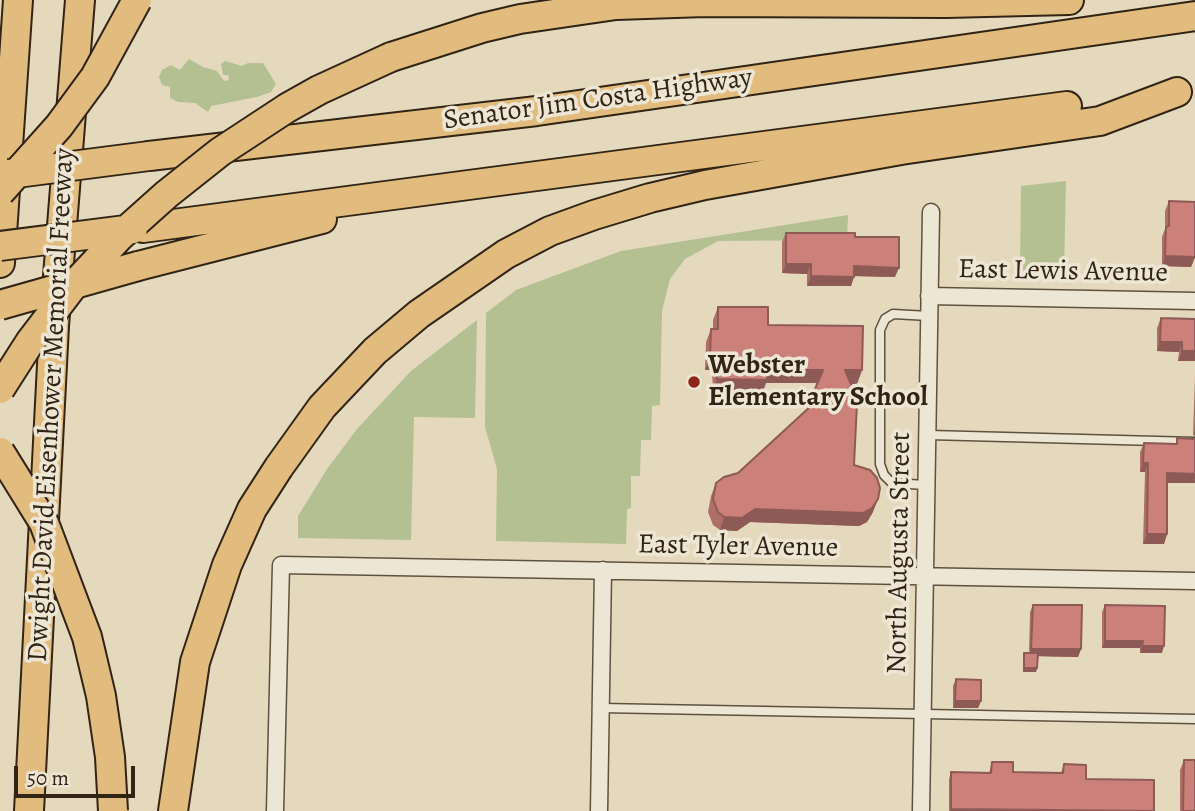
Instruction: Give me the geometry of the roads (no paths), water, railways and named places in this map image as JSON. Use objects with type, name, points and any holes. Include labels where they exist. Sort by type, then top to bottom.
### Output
[{"type":"highway","name":"Dwight David Eisenhower Memorial Freeway","points":[[0,263],[18,0]]},
{"type":"highway","name":"Dwight David Eisenhower Memorial Freeway","points":[[29,811],[54,326],[80,0]]},
{"type":"highway","points":[[0,192],[59,126],[95,77],[137,0]]},
{"type":"highway","points":[[915,0],[946,3]]},
{"type":"highway","points":[[0,389],[30,342],[72,287],[120,236],[167,194],[220,152],[277,114],[319,90],[391,57],[482,28],[520,19],[617,5],[1069,0]]},
{"type":"highway","name":"Senator Jim Costa Highway","points":[[0,175],[537,111],[1187,18]]},
{"type":"highway","points":[[0,246],[1186,91]]},
{"type":"highway","points":[[173,811],[195,662],[227,565],[253,509],[322,407],[375,351],[441,298],[506,254],[550,231],[650,198],[901,149],[1100,121],[1186,91]]},
{"type":"highway","points":[[0,304],[436,189]]},
{"type":"highway","points":[[0,452],[44,523],[87,637],[101,696],[110,757],[113,811]]},
{"type":"street","name":"North Augusta Street","points":[[921,811],[931,212]]},
{"type":"street","name":"East Lewis Avenue","points":[[929,296],[1195,301]]},
{"type":"street","name":"East Tyler Avenue","points":[[275,811],[281,565],[1195,581]]},
{"type":"street","points":[[599,811],[603,570]]},
{"type":"lane","points":[[927,485],[892,483],[884,475],[880,464],[880,330],[885,318],[893,314],[929,316]]},
{"type":"lane","points":[[929,435],[1195,442]]},
{"type":"lane","points":[[601,708],[1195,719]]},
{"type":"place","name":"Webster Elementary School","points":[[694,382]]}]
